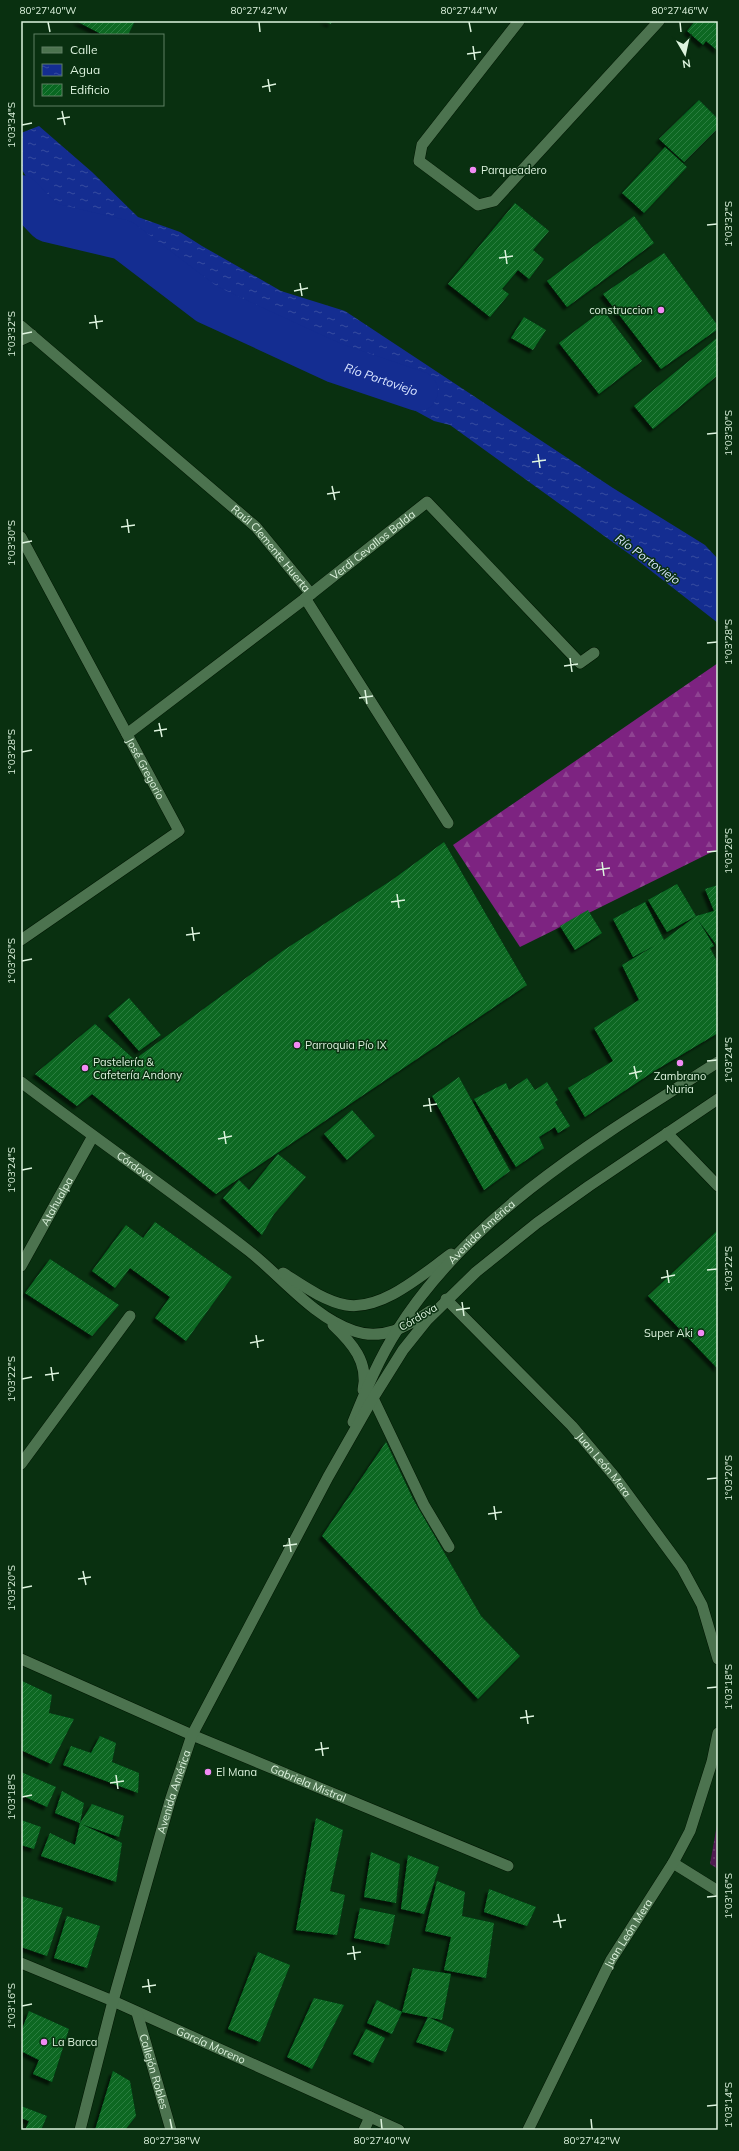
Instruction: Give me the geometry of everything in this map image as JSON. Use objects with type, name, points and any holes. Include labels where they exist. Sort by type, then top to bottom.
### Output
[{"type":"street","points":[[519,21],[422,145],[419,161],[478,205],[494,201],[659,21]]},
{"type":"street","name":"Raúl Clemente Huerta","points":[[21,326],[256,527],[308,596],[448,823]]},
{"type":"street","points":[[21,340],[32,335]]},
{"type":"street","name":"Verdi Cevallos Balda","points":[[127,734],[308,596],[427,502],[580,663],[594,653]]},
{"type":"street","name":"José Gregorio","points":[[21,537],[179,831],[21,940]]},
{"type":"street","name":"Avenida América","points":[[328,1477],[361,1402],[397,1330],[439,1274],[487,1227],[554,1171],[594,1142],[718,1062]]},
{"type":"street","name":"Córdova","points":[[21,1082],[250,1252],[335,1322],[354,1331],[376,1335],[397,1330],[417,1320],[446,1300]]},
{"type":"street","name":"Avenida América","points":[[80,2130],[113,2001],[176,1780],[192,1735],[328,1477],[373,1398],[403,1350],[427,1320],[476,1272],[537,1223],[620,1163],[718,1099]]},
{"type":"street","points":[[667,1132],[718,1186]]},
{"type":"street","name":"Atahualpa","points":[[21,1266],[93,1136]]},
{"type":"street","name":"Córdova","points":[[250,1252],[320,1294],[345,1305],[357,1306],[372,1304],[387,1297],[428,1270],[487,1227]]},
{"type":"street","points":[[303,1297],[356,1350],[364,1373],[365,1384],[361,1402]]},
{"type":"street","name":"Juan León Mera","points":[[446,1300],[572,1426],[615,1477],[682,1568],[702,1605],[718,1659]]},
{"type":"street","points":[[21,1464],[130,1316]]},
{"type":"street","points":[[373,1398],[424,1505],[449,1547]]},
{"type":"street","name":"Gabriela Mistral","points":[[21,1659],[192,1735],[508,1866]]},
{"type":"street","name":"Juan León Mera","points":[[528,2130],[611,1960],[673,1863],[692,1825],[712,1762],[718,1732]]},
{"type":"street","points":[[673,1863],[718,1891]]},
{"type":"street","name":"García Moreno","points":[[21,1963],[113,2001],[399,2130]]},
{"type":"street","name":"Callejón Robles","points":[[137,2013],[171,2130]]},
{"type":"street","points":[[364,2130],[370,2117]]},
{"type":"shaded area","points":[[718,1819],[718,1869],[710,1864]]},
{"type":"green space","points":[[718,663],[718,849],[520,947],[453,845]]},
{"type":"water","points":[[39,126],[92,172],[138,217],[180,232],[281,291],[345,311],[613,488],[705,545],[718,559],[718,623],[632,556],[450,425],[434,421],[412,409],[345,358],[283,332],[266,316],[214,316],[185,297],[135,258],[94,222],[65,213],[39,199],[21,168],[21,133]]},
{"type":"building","points":[[76,21],[135,21],[128,34],[101,34]]},
{"type":"building","points":[[323,21],[332,21],[331,24]]},
{"type":"building","points":[[695,21],[718,21],[718,51],[706,41],[703,45],[687,31]]},
{"type":"building","points":[[699,100],[718,119],[718,128],[684,162],[659,139]]},
{"type":"building","points":[[665,147],[687,167],[644,213],[622,193]]},
{"type":"building","points":[[515,203],[549,231],[533,250],[544,259],[529,279],[518,270],[502,289],[509,294],[490,317],[448,284]]},
{"type":"building","points":[[634,216],[654,243],[567,307],[547,281]]},
{"type":"building","name":"construccion","points":[[664,253],[718,326],[718,329],[661,369],[603,294]]},
{"type":"building","points":[[603,310],[642,361],[599,394],[559,343]]},
{"type":"building","points":[[524,317],[546,330],[533,350],[511,338]]},
{"type":"building","points":[[718,337],[718,375],[653,429],[634,406]]},
{"type":"building","name":"Parroquia Pío IX","points":[[444,842],[527,985],[216,1194],[92,1094],[77,1106],[35,1074],[95,1024],[136,1061],[140,1059],[138,1057],[284,950],[392,880]]},
{"type":"building","points":[[677,884],[696,916],[667,932],[648,900]]},
{"type":"building","points":[[718,885],[718,947],[698,920],[714,946],[710,948],[718,963],[718,1033],[656,1070],[585,1117],[568,1088],[613,1061],[594,1028],[639,1000],[622,965],[656,945],[633,957],[613,919],[645,902],[664,940],[696,916],[714,911],[705,889]]},
{"type":"building","points":[[588,910],[602,933],[575,950],[560,926]]},
{"type":"building","points":[[129,998],[161,1035],[139,1051],[108,1016]]},
{"type":"building","points":[[459,1077],[510,1171],[484,1190],[432,1096]]},
{"type":"building","points":[[527,1078],[535,1090],[547,1082],[558,1100],[555,1102],[570,1126],[558,1133],[555,1127],[539,1137],[544,1148],[516,1167],[474,1099],[506,1083],[509,1090]]},
{"type":"building","points":[[352,1110],[375,1136],[347,1160],[324,1134]]},
{"type":"building","points":[[278,1154],[306,1177],[274,1214],[262,1235],[223,1198],[239,1180],[249,1190]]},
{"type":"building","points":[[155,1222],[232,1277],[186,1341],[155,1318],[170,1297],[130,1268],[115,1288],[92,1271],[126,1225],[143,1238]]},
{"type":"building","name":"Super Aki","points":[[718,1230],[718,1369],[648,1296]]},
{"type":"building","points":[[50,1259],[119,1305],[92,1336],[25,1293]]},
{"type":"building","points":[[386,1442],[413,1499],[481,1616],[520,1656],[478,1699],[322,1536]]},
{"type":"building","points":[[22,1681],[52,1695],[49,1713],[74,1719],[51,1764],[21,1750]]},
{"type":"building","points":[[100,1736],[116,1743],[112,1762],[139,1773],[138,1793],[63,1765],[71,1746],[91,1753]]},
{"type":"building","points":[[21,1772],[56,1787],[47,1807],[21,1795]]},
{"type":"building","points":[[62,1791],[84,1803],[80,1823],[55,1813]]},
{"type":"building","points":[[92,1804],[124,1816],[119,1837],[81,1824],[122,1843],[116,1882],[41,1856],[50,1833],[75,1845],[80,1823]]},
{"type":"building","points":[[316,1818],[343,1830],[330,1891],[345,1895],[337,1935],[296,1930]]},
{"type":"building","points":[[21,1820],[41,1827],[34,1849],[21,1845]]},
{"type":"building","points":[[371,1852],[400,1864],[396,1903],[364,1897]]},
{"type":"building","points":[[408,1855],[439,1867],[424,1914],[401,1909]]},
{"type":"building","points":[[437,1881],[465,1892],[462,1916],[494,1923],[486,1978],[444,1970],[451,1937],[425,1931]]},
{"type":"building","points":[[489,1889],[536,1907],[527,1926],[484,1912]]},
{"type":"building","points":[[21,1896],[63,1908],[47,1956],[21,1947],[21,1904],[23,1899],[21,1902]]},
{"type":"building","points":[[360,1908],[395,1915],[389,1945],[354,1938]]},
{"type":"building","points":[[67,1916],[100,1926],[87,1968],[54,1958]]},
{"type":"building","points":[[258,1952],[290,1965],[260,2042],[228,2029]]},
{"type":"building","points":[[413,1968],[451,1974],[442,2020],[402,2012]]},
{"type":"building","points":[[314,1998],[344,2005],[312,2069],[287,2057]]},
{"type":"building","points":[[377,2000],[402,2012],[392,2034],[367,2023]]},
{"type":"building","points":[[29,2011],[69,2029],[52,2082],[33,2074],[39,2060],[21,2051],[21,2032]]},
{"type":"building","points":[[428,2017],[454,2029],[446,2052],[416,2042]]},
{"type":"building","points":[[366,2029],[385,2038],[373,2063],[353,2054]]},
{"type":"building","points":[[113,2071],[130,2081],[136,2116],[125,2130],[95,2130]]},
{"type":"building","points":[[21,2106],[47,2116],[41,2130],[25,2130],[29,2121],[21,2118]]},
{"type":"waterway","name":"Río Portoviejo","points":[[21,195],[47,222],[123,240],[207,304],[335,363],[418,391]]},
{"type":"place","name":"Parqueadero","points":[[473,170]]},
{"type":"place","name":"construccion","points":[[661,310]]},
{"type":"place","name":"Parroquia Pío IX","points":[[297,1045]]},
{"type":"place","name":"Zambrano Nuria","points":[[680,1063]]},
{"type":"place","name":"Pastelería & Cafetería Andony","points":[[85,1068]]},
{"type":"place","name":"Super Aki","points":[[701,1333]]},
{"type":"place","name":"El Mana","points":[[208,1772]]},
{"type":"place","name":"La Barca","points":[[44,2042]]}]
